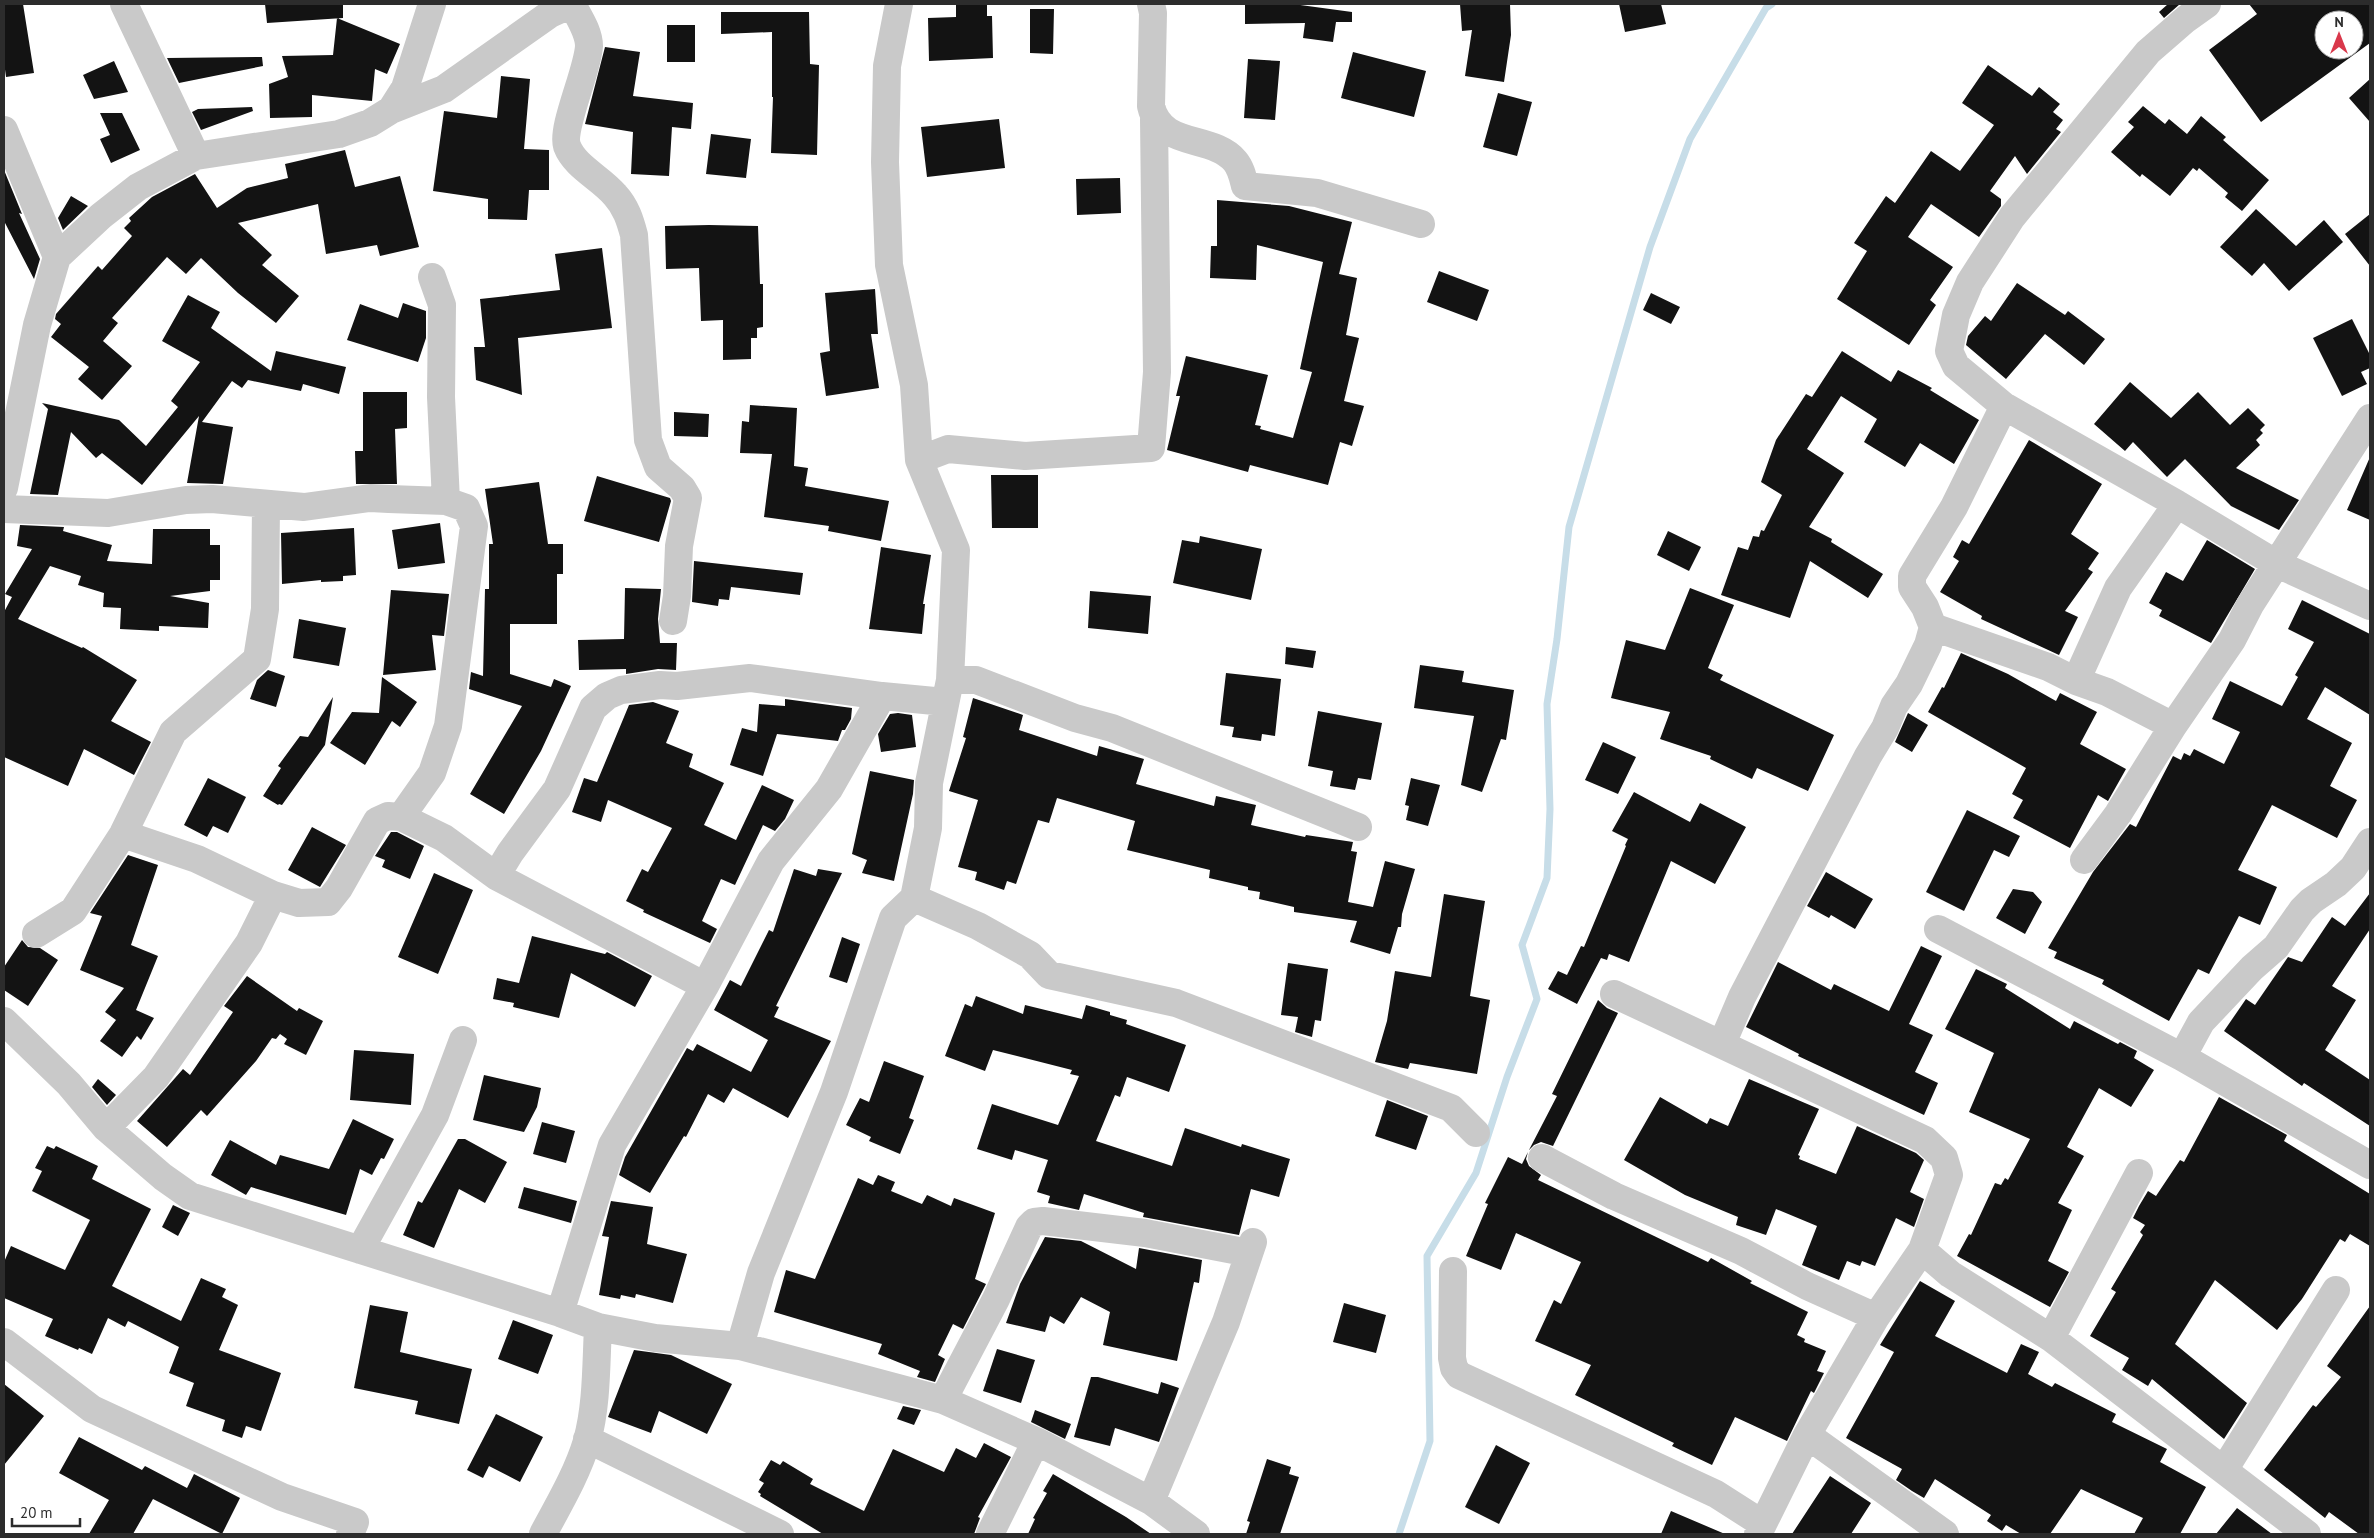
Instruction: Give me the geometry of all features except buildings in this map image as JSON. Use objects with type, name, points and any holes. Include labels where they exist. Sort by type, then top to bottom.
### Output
[{"type":"street","points":[[124,4],[196,156]]},
{"type":"street","points":[[390,110],[405,88],[432,4]]},
{"type":"street","points":[[4,488],[10,427],[57,257],[102,216],[138,187],[196,156],[339,134],[370,124],[390,110],[444,89],[550,14],[572,4],[586,31],[589,44],[586,68],[568,128],[566,144],[574,158],[615,194],[629,215],[634,235],[648,440],[658,467],[682,488],[688,498],[678,546],[677,596],[673,621]]},
{"type":"street","points":[[740,1346],[761,1273],[834,1092],[893,918],[914,898],[928,828],[929,782],[948,691],[956,550],[919,460],[914,385],[889,265],[885,162],[887,66],[899,4]]},
{"type":"street","points":[[919,460],[948,449],[1025,456],[1151,448],[1157,372],[1154,119],[1151,106],[1153,14],[1150,4]]},
{"type":"street","points":[[2207,4],[2186,19],[2148,52],[2012,217],[1970,282],[1956,315],[1949,351],[1956,366],[2004,406],[2177,504],[2278,564],[2370,606]]},
{"type":"street","points":[[1154,119],[1164,130],[1222,152],[1234,160],[1246,186],[1317,193],[1421,224]]},
{"type":"street","points":[[4,130],[57,257]]},
{"type":"street","points":[[432,276],[442,305],[441,397],[446,501]]},
{"type":"street","points":[[1722,1044],[1746,988],[1928,645],[1933,627],[1925,607],[1912,587],[1912,576],[1954,507],[2004,406]]},
{"type":"street","points":[[2084,860],[2118,814],[2172,726],[2232,640],[2250,605],[2370,418]]},
{"type":"street","points":[[4,509],[108,513],[186,500],[212,499],[304,508],[370,498],[446,501],[466,508],[474,526],[448,726],[432,773],[401,817]]},
{"type":"street","points":[[36,934],[73,911],[123,834],[173,732],[257,659],[265,609],[266,504]]},
{"type":"street","points":[[2076,681],[2118,588],[2177,504]]},
{"type":"street","points":[[1933,627],[2048,667],[2076,681],[2107,692],[2172,726]]},
{"type":"street","points":[[496,876],[510,853],[557,788],[593,708],[607,696],[621,690],[660,685],[677,686],[750,678],[882,696],[948,691],[976,680],[1075,718],[1112,728],[1358,827]]},
{"type":"street","points":[[560,1313],[612,1145],[705,986],[771,862],[829,789],[882,696]]},
{"type":"street","points":[[123,834],[197,859],[273,895],[299,903],[328,902],[339,888],[378,822],[388,816],[401,817],[444,838],[496,876],[705,986]]},
{"type":"street","points":[[2182,1057],[2194,1030],[2200,1022],[2252,968],[2276,947],[2302,910],[2336,884],[2352,868],[2370,842]]},
{"type":"street","points":[[106,1128],[156,1077],[249,943],[273,895]]},
{"type":"street","points":[[914,898],[978,926],[1030,955],[1049,974],[1176,1003],[1451,1108],[1476,1133]]},
{"type":"street","points":[[1938,929],[2182,1057],[2370,1165]]},
{"type":"street","points":[[1453,1270],[1452,1358],[1454,1368],[1459,1375],[1716,1494],[1760,1529],[1807,1435],[1876,1317],[1922,1250],[1949,1176],[1944,1158],[1924,1140],[1614,994]]},
{"type":"street","points":[[4,1021],[69,1084],[106,1128],[163,1177],[190,1196],[560,1313],[598,1327],[655,1338],[740,1346],[943,1400],[1036,1441],[1151,1502],[1196,1534]]},
{"type":"street","points":[[360,1250],[435,1115],[463,1040]]},
{"type":"street","points":[[1542,1158],[1614,1196],[1741,1251],[1807,1286],[1876,1317]]},
{"type":"street","points":[[2052,1338],[2139,1173]]},
{"type":"street","points":[[943,1400],[996,1299],[1029,1227],[1034,1222],[1043,1221],[1145,1233],[1251,1248],[1226,1322],[1151,1502]]},
{"type":"street","points":[[1922,1250],[1950,1274],[2052,1338],[2307,1534]]},
{"type":"street","points":[[2224,1470],[2336,1290]]},
{"type":"street","points":[[543,1534],[577,1468],[587,1439],[593,1404],[598,1327]]},
{"type":"street","points":[[4,1342],[92,1409],[282,1497],[356,1522],[350,1534]]},
{"type":"street","points":[[1807,1435],[1945,1534]]},
{"type":"street","points":[[587,1439],[780,1534]]},
{"type":"street","points":[[990,1534],[1036,1441]]},
{"type":"waterway","points":[[1399,1534],[1430,1441],[1427,1256],[1476,1173],[1507,1077],[1537,999],[1522,945],[1547,878],[1550,809],[1547,704],[1557,639],[1569,527],[1650,247],[1690,139],[1766,8],[1772,4]]}]
